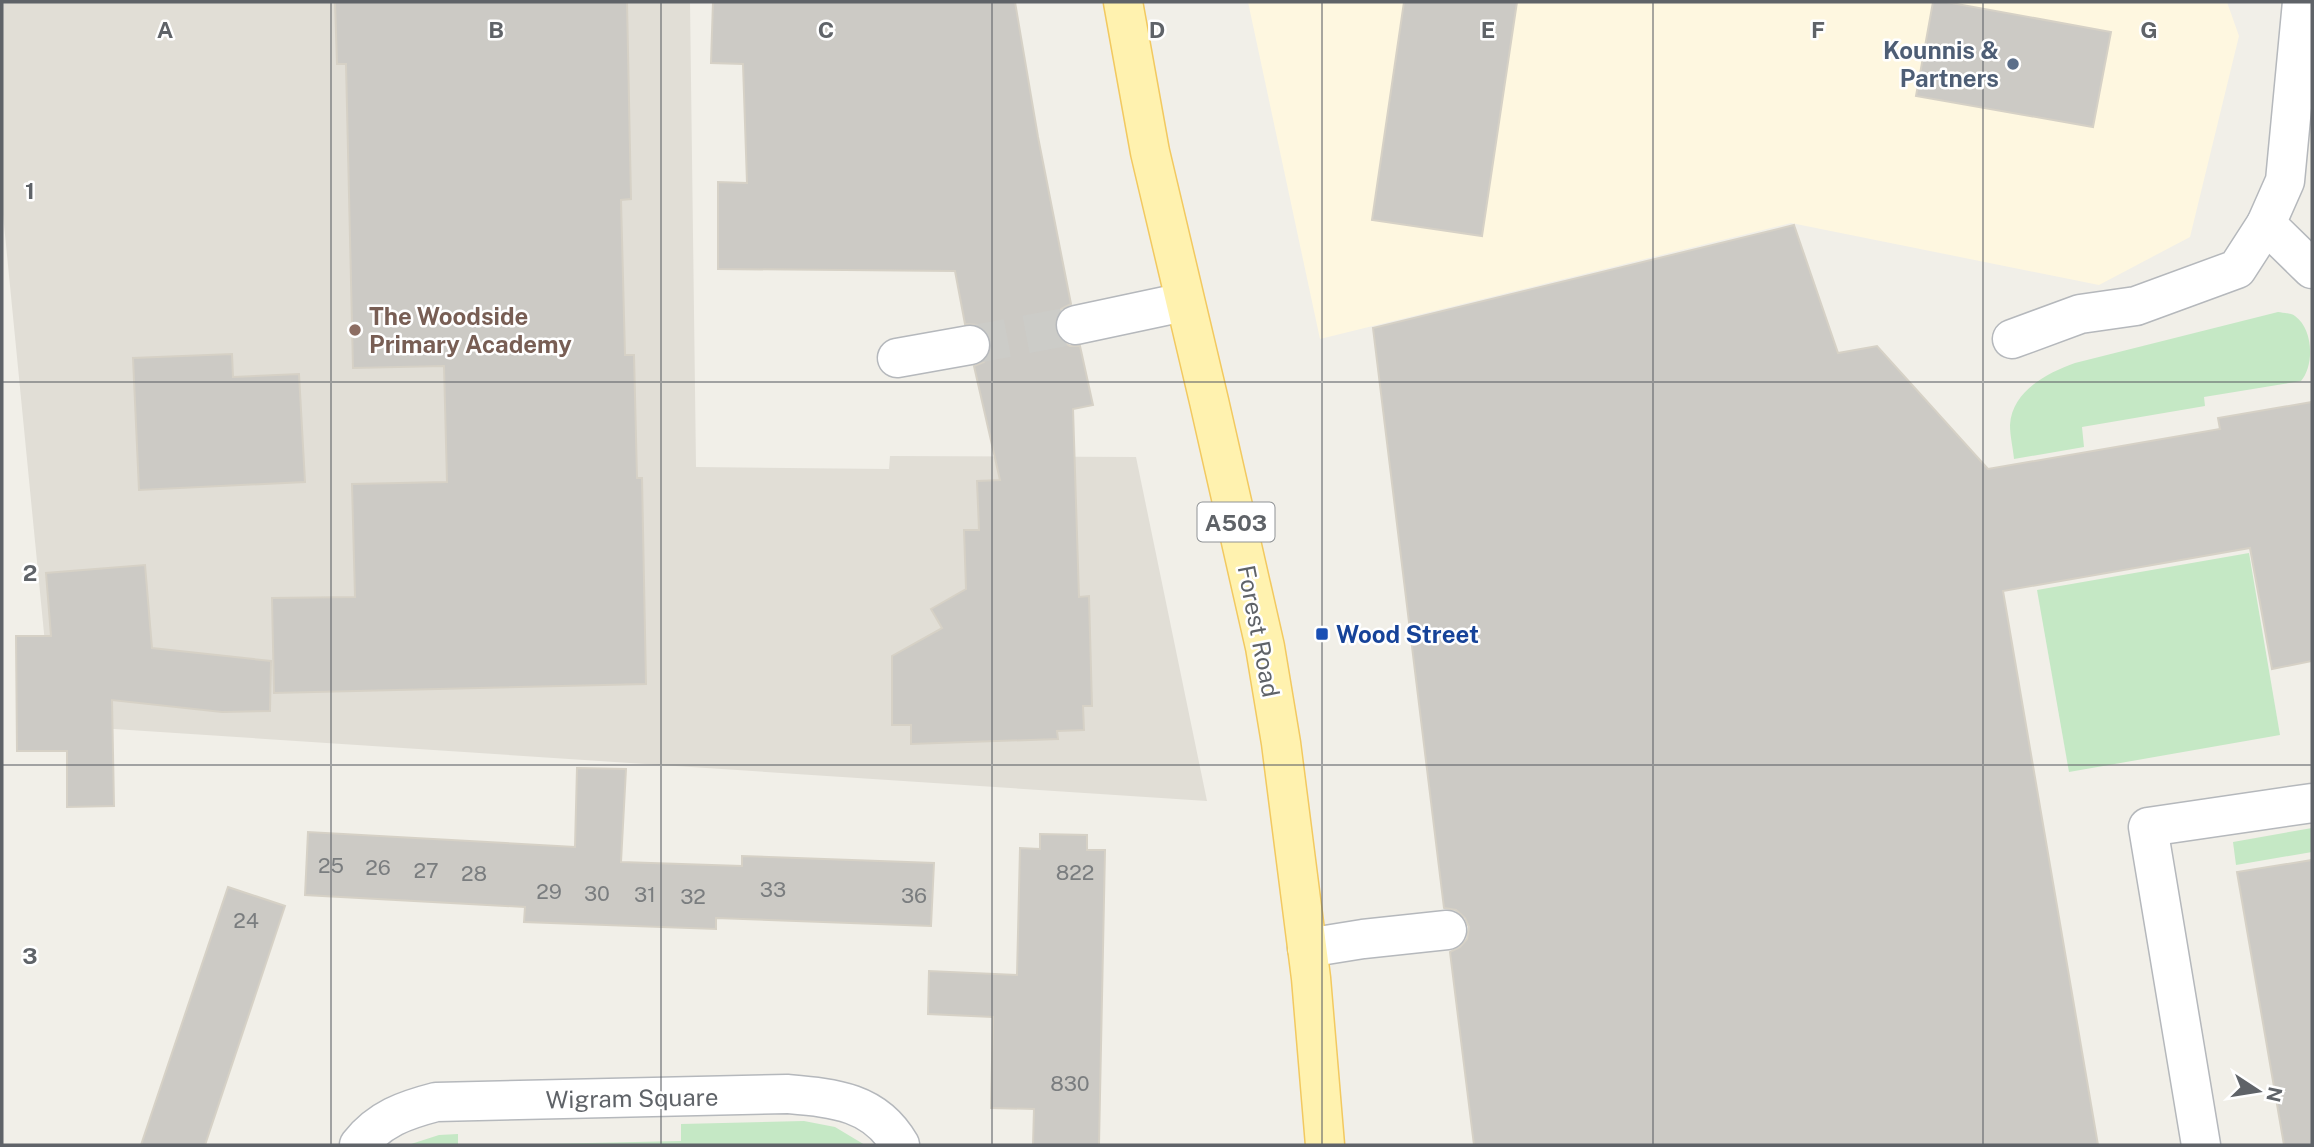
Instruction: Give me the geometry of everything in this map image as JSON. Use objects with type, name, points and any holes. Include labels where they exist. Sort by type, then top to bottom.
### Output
[{"type":"main road","name":"Forest Road","points":[[1123,2],[1150,152],[1265,647],[1281,743],[1307,948],[1325,1145]]},
{"type":"street","points":[[2012,339],[2080,314],[2136,306],[2237,269],[2266,224],[2285,181],[2302,2]]},
{"type":"street","points":[[2266,224],[2312,269]]},
{"type":"street","points":[[1076,325],[1184,302]]},
{"type":"street","points":[[897,358],[970,345]]},
{"type":"street","points":[[2201,1145],[2148,827],[2312,803]]},
{"type":"street","points":[[1307,948],[1447,930]]},
{"type":"street","name":"Wigram Square","points":[[359,1145],[370,1131],[400,1112],[436,1102],[787,1094],[832,1098],[867,1110],[892,1130],[900,1145]]},
{"type":"shaded area","name":"The Woodside Primary Academy","points":[[2,2],[690,2],[696,467],[889,469],[890,456],[1136,457],[1207,801],[53,725],[2,204]]},
{"type":"shaded area","points":[[1248,2],[2227,2],[2239,36],[2190,237],[2099,285],[1791,223],[1320,339]]},
{"type":"green space","points":[[2278,312],[2295,316],[2306,330],[2309,339],[2310,358],[2301,381],[2204,397],[2205,406],[2082,427],[2084,447],[2014,459],[2010,429],[2012,413],[2024,393],[2053,372],[2075,363]]},
{"type":"green space","points":[[2249,553],[2280,735],[2069,772],[2037,590]]},
{"type":"green space","points":[[2312,828],[2312,852],[2236,865],[2233,842]]},
{"type":"green space","points":[[804,1121],[835,1127],[865,1145],[498,1145],[681,1141],[681,1124]]},
{"type":"green space","points":[[458,1134],[458,1145],[408,1145],[439,1135]]},
{"type":"building","points":[[335,2],[627,2],[631,199],[621,200],[625,355],[634,355],[637,478],[642,478],[646,684],[274,693],[272,598],[355,597],[352,484],[447,482],[444,366],[353,368],[346,64],[337,64]]},
{"type":"building","points":[[713,2],[1015,2],[1071,304],[1061,309],[1055,318],[1055,329],[1060,340],[1070,346],[1080,346],[1093,405],[1073,409],[1079,597],[1089,596],[1092,706],[1083,706],[1084,730],[1057,731],[1058,739],[911,744],[911,725],[892,725],[892,656],[942,628],[931,609],[966,589],[964,530],[979,530],[977,481],[1000,480],[974,366],[984,362],[990,353],[991,341],[987,331],[978,325],[965,324],[955,271],[718,269],[718,182],[747,183],[743,64],[711,63]]},
{"type":"building","points":[[1404,2],[1517,2],[1482,236],[1372,220]]},
{"type":"building","name":"Kounnis & Partners","points":[[1933,2],[1946,2],[2111,32],[2093,127],[1916,96]]},
{"type":"building","points":[[1794,225],[1838,353],[1877,346],[1988,469],[2220,429],[2218,418],[2312,402],[2312,661],[2272,669],[2250,548],[2003,591],[2098,1145],[1474,1145],[1450,952],[1460,947],[1467,939],[1469,927],[1465,918],[1456,910],[1444,908],[1373,328]]},
{"type":"building","points":[[232,354],[233,377],[299,374],[305,482],[139,490],[133,358]]},
{"type":"building","points":[[145,565],[152,648],[271,661],[270,711],[222,712],[112,700],[114,806],[67,807],[67,751],[17,751],[16,636],[51,636],[46,573]]},
{"type":"building","points":[[577,768],[626,769],[621,862],[742,866],[742,856],[934,863],[931,926],[716,918],[716,929],[524,922],[525,907],[305,895],[308,832],[575,847]]},
{"type":"building","points":[[1040,834],[1087,835],[1087,850],[1105,850],[1099,1145],[1033,1145],[1034,1109],[991,1108],[993,1017],[928,1014],[929,971],[1017,975],[1020,848],[1040,849]]},
{"type":"building","points":[[2312,860],[2312,1145],[2284,1145],[2237,872]]},
{"type":"building","points":[[228,887],[285,906],[205,1145],[141,1145]]},
{"type":"tunnel","points":[[970,345],[1076,325]]},
{"type":"place","name":"Kounnis & Partners","points":[[2013,64]]},
{"type":"place","name":"The Woodside Primary Academy","points":[[355,330]]},
{"type":"place","name":"Wood Street","points":[[1322,634]]}]
